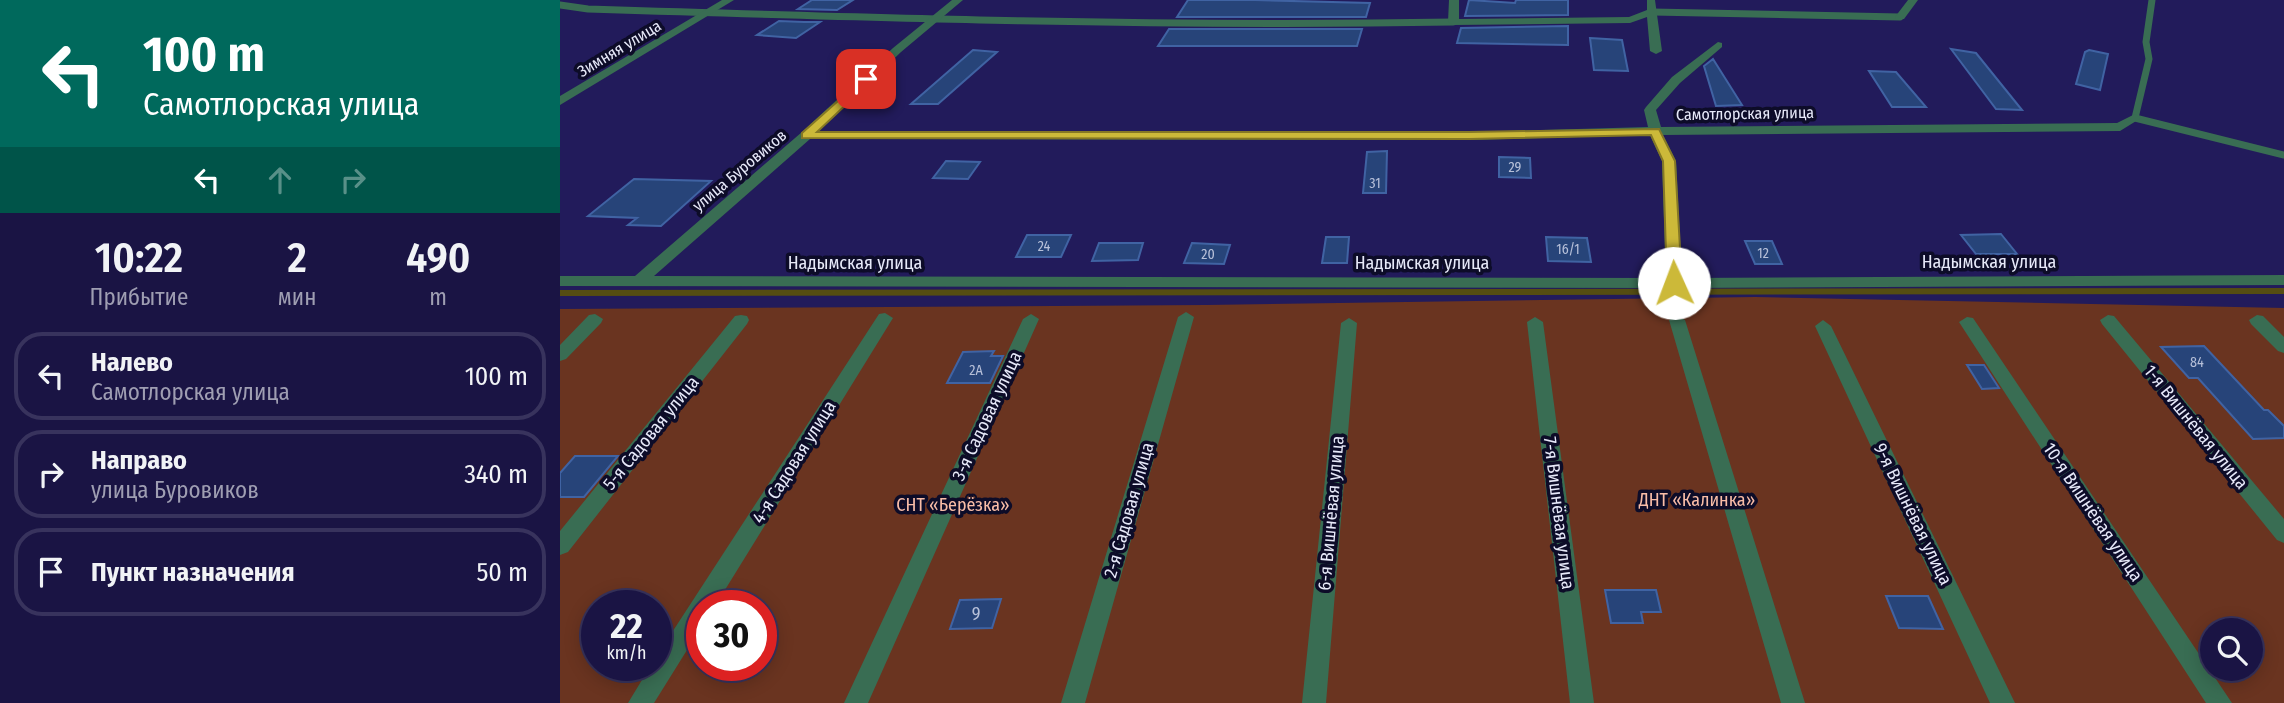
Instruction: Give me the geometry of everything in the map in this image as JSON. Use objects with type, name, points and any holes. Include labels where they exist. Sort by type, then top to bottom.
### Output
[{"type":"street","name":"Зимняя улица","points":[[560,101],[729,0]]},
{"type":"street","name":"улица Буровиков","points":[[638,282],[807,135],[897,50],[958,0]]},
{"type":"street","points":[[1454,0],[1453,22],[1629,20],[1652,6],[1656,51]]},
{"type":"street","points":[[1900,17],[1913,0]]},
{"type":"street","points":[[1674,283],[1669,161],[1655,131],[1650,110],[1676,80],[1718,45]]},
{"type":"street","name":"Самотлорская улица","points":[[807,135],[1469,136],[1655,131],[2120,127],[2135,118]]},
{"type":"street","name":"Надымская улица","points":[[560,281],[1674,283],[2284,279]]},
{"type":"street","name":"2-я Садовая улица","points":[[1073,703],[1186,317]]},
{"type":"street","name":"4-я Садовая улица","points":[[712,590],[885,318]]},
{"type":"street","points":[[560,355],[595,319]]},
{"type":"street","name":"3-я Садовая улица","points":[[856,703],[1031,319]]},
{"type":"street","name":"5-я Садовая улица","points":[[560,546],[741,320]]},
{"type":"street","points":[[1677,320],[1793,703]]},
{"type":"street","name":"1-я Вишнёвая улица","points":[[2108,320],[2284,534]]},
{"type":"street","points":[[2257,320],[2284,347]]},
{"type":"street","name":"7-я Вишнёвая улица","points":[[1535,322],[1582,703]]},
{"type":"street","name":"10-я Вишнёвая улица","points":[[1967,322],[2220,703]]},
{"type":"street","name":"6-я Вишнёвая улица","points":[[1314,703],[1349,323]]},
{"type":"street","name":"9-я Вишнёвая улица","points":[[1824,326],[2004,703]]},
{"type":"street","name":"4-я Садовая улица","points":[[640,703],[686,631]]},
{"type":"lane","points":[[2152,0],[2146,41],[2149,60],[2135,118],[2284,155]]},
{"type":"lane","points":[[560,5],[588,9],[933,20],[1031,19],[1258,24],[1453,22]]},
{"type":"lane","points":[[1652,6],[1900,17]]},
{"type":"green space","name":"ДНТ «Калинка»","points":[[1755,297],[2284,308],[2284,703],[560,703],[560,309],[1206,305]]},
{"type":"building","points":[[812,0],[853,0],[837,10],[798,9]]},
{"type":"building","points":[[1188,0],[1370,3],[1366,17],[1177,17]]},
{"type":"building","points":[[1469,0],[1515,3],[1516,0],[1568,0],[1568,15],[1465,16]]},
{"type":"building","points":[[779,21],[820,22],[796,38],[757,35]]},
{"type":"building","points":[[1568,26],[1568,45],[1457,43],[1461,28]]},
{"type":"building","points":[[1169,29],[1362,29],[1357,46],[1158,46]]},
{"type":"building","points":[[1590,38],[1622,40],[1628,71],[1594,70]]},
{"type":"building","points":[[1951,49],[1976,53],[2022,110],[1996,109]]},
{"type":"building","points":[[973,50],[997,52],[938,104],[911,104]]},
{"type":"building","points":[[2089,50],[2108,54],[2100,90],[2076,84],[2085,52]]},
{"type":"building","points":[[1713,59],[1742,105],[1716,106],[1704,66]]},
{"type":"building","points":[[1869,71],[1896,72],[1926,107],[1892,107]]},
{"type":"building","points":[[1387,151],[1386,193],[1363,193],[1367,152]]},
{"type":"building","points":[[1499,157],[1530,158],[1531,178],[1499,177]]},
{"type":"building","points":[[946,161],[980,162],[968,179],[933,178]]},
{"type":"building","points":[[634,179],[711,181],[661,226],[628,225],[637,218],[588,216]]},
{"type":"building","points":[[2001,234],[2017,254],[1976,254],[1961,235]]},
{"type":"building","points":[[1027,235],[1071,235],[1061,257],[1016,257]]},
{"type":"building","points":[[1326,237],[1349,237],[1347,263],[1322,263]]},
{"type":"building","points":[[1546,237],[1587,238],[1591,262],[1548,261]]},
{"type":"building","points":[[1745,241],[1772,241],[1782,264],[1755,264]]},
{"type":"building","points":[[1099,243],[1143,243],[1138,260],[1092,261]]},
{"type":"building","points":[[1192,243],[1230,245],[1224,264],[1184,263]]},
{"type":"building","points":[[2204,346],[2264,410],[2268,410],[2284,426],[2284,438],[2253,439],[2198,378],[2189,378],[2161,347]]},
{"type":"building","points":[[994,351],[991,356],[1003,356],[990,383],[947,383],[963,352]]},
{"type":"building","points":[[1967,365],[1984,365],[1999,388],[1982,389]]},
{"type":"building","points":[[575,456],[618,456],[584,497],[560,497],[560,473]]},
{"type":"building","points":[[1605,590],[1656,590],[1661,612],[1641,612],[1643,623],[1611,623]]},
{"type":"building","points":[[1886,596],[1928,596],[1943,629],[1899,628]]},
{"type":"building","points":[[1001,599],[992,628],[950,629],[960,600]]},
{"type":"waterway","points":[[560,293],[2284,291]]},
{"type":"route","points":[[866,79],[807,135],[1469,136],[1655,131],[1669,161],[1674,283]]},
{"type":"park label","name":"СНТ «Берёзка»","points":[[953,505]]}]
